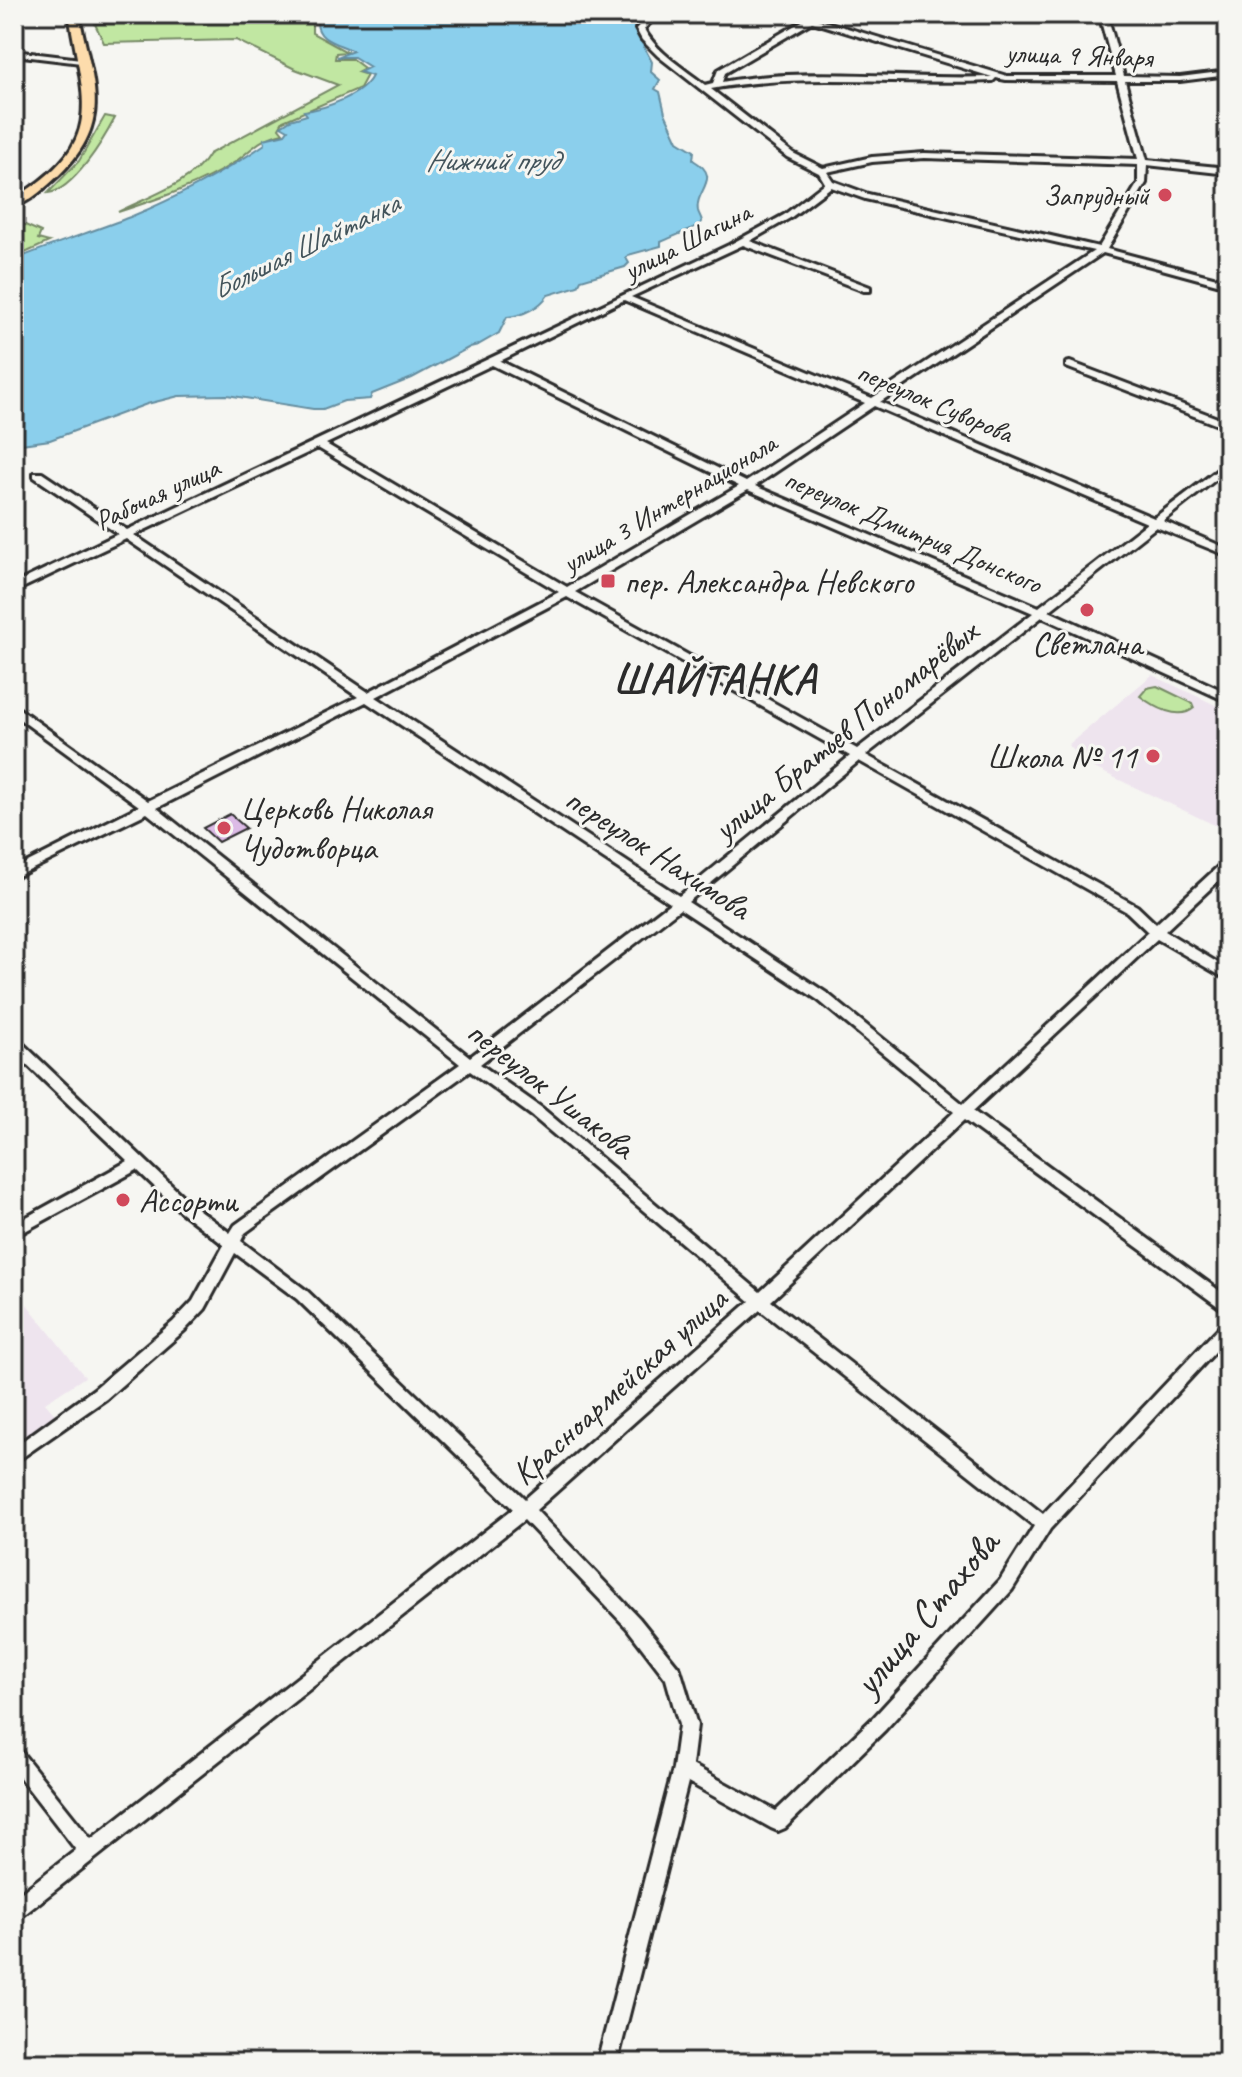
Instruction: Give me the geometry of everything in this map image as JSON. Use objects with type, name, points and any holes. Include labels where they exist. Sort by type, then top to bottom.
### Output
[{"type":"main road","points":[[14,204],[44,184],[58,170],[90,121],[89,96],[74,14]]},
{"type":"street","points":[[648,14],[646,23],[640,29],[645,38],[674,65],[711,86],[790,155],[822,171],[830,183],[865,196],[1102,250],[1228,284]]},
{"type":"street","name":"улица 9 Января","points":[[793,14],[1006,78],[1122,81],[1228,73]]},
{"type":"street","points":[[711,86],[721,72],[821,14]]},
{"type":"street","name":"улица 3 Интернационала","points":[[14,874],[367,697],[567,592],[747,486],[1102,250],[1142,183],[1143,161],[1103,14]]},
{"type":"street","points":[[14,53],[81,61]]},
{"type":"street","points":[[711,86],[786,79],[968,81],[1006,78]]},
{"type":"street","points":[[822,171],[863,160],[899,156],[1143,161],[1228,171]]},
{"type":"street","name":"улица Шагина","points":[[320,445],[741,241],[815,198],[830,183]]},
{"type":"street","points":[[741,241],[867,289]]},
{"type":"street","name":"переулок Суворова","points":[[624,297],[1228,553]]},
{"type":"street","name":"переулок Дмитрия Донского","points":[[495,362],[747,486],[1041,612],[1228,698]]},
{"type":"street","points":[[1070,365],[1228,426]]},
{"type":"street","points":[[320,445],[567,592],[1132,909],[1156,932],[1228,975]]},
{"type":"street","name":"Рабочая улица","points":[[14,588],[320,445]]},
{"type":"street","name":"улица Братьев Пономарёвых","points":[[14,1456],[100,1394],[179,1326],[199,1305],[240,1229],[470,1064],[679,903],[858,755],[1228,465]]},
{"type":"street","name":"переулок Нахимова","points":[[38,475],[367,697],[823,997],[963,1112],[1228,1305]]},
{"type":"street","name":"переулок Ушакова","points":[[14,709],[149,808],[470,1064],[537,1112],[760,1301],[1044,1524]]},
{"type":"street","name":"Красноармейская улица","points":[[14,1910],[525,1510],[760,1301],[1228,865]]},
{"type":"street","points":[[14,1044],[137,1163],[231,1243],[302,1295],[525,1510],[633,1623],[674,1675],[688,1725],[682,1769],[607,2063]]},
{"type":"street","points":[[14,1231],[137,1163]]},
{"type":"street","name":"улица Стахова","points":[[682,1769],[778,1822],[879,1724],[1006,1585],[1044,1524],[1228,1328]]},
{"type":"street","points":[[14,1756],[88,1850]]},
{"type":"shaded area","name":"Школа № 11","points":[[1152,675],[1228,711],[1228,827],[1225,830],[1090,766],[1068,745]]},
{"type":"shaded area","points":[[14,1288],[85,1377],[45,1403],[58,1418],[14,1447]]},
{"type":"green space","points":[[194,14],[300,14],[312,24],[312,33],[347,52],[336,53],[335,59],[352,59],[364,68],[357,72],[367,75],[360,88],[283,121],[279,128],[283,133],[262,141],[208,178],[118,212],[181,181],[209,154],[338,85],[295,69],[236,40],[104,43],[95,24]]},
{"type":"green space","points":[[105,116],[115,118],[87,163],[58,190],[48,193],[79,161]]},
{"type":"green space","points":[[14,220],[41,232],[38,239],[49,242],[14,258]]},
{"type":"green space","points":[[1157,686],[1192,703],[1194,708],[1188,712],[1174,713],[1140,696],[1147,688]]},
{"type":"water","name":"Нижний пруд","points":[[306,14],[642,14],[634,28],[652,62],[651,72],[660,80],[655,89],[660,92],[665,113],[678,141],[694,151],[693,160],[706,173],[706,184],[698,204],[702,222],[661,242],[661,246],[628,255],[629,263],[625,267],[581,280],[578,286],[548,295],[530,310],[507,317],[499,333],[412,378],[372,394],[370,399],[344,401],[323,409],[313,409],[227,395],[179,396],[147,404],[50,440],[14,445],[14,260],[130,217],[183,193],[249,155],[265,144],[264,139],[285,134],[288,130],[281,126],[307,115],[304,111],[332,104],[361,89],[372,76],[360,72],[370,67],[354,57],[337,57],[353,51],[324,37],[317,22]]},
{"type":"building","name":"Церковь Николая Чудотворца","points":[[230,814],[246,828],[218,842],[203,828]]},
{"type":"place","name":"Запрудный","points":[[1165,195]]},
{"type":"place","name":"пер. Александра Невского","points":[[608,581]]},
{"type":"place","name":"Светлана","points":[[1087,610]]},
{"type":"place","name":"Школа № 11","points":[[1153,756]]},
{"type":"place","name":"Церковь Николая Чудотворца","points":[[224,828]]},
{"type":"place","name":"Ассорти","points":[[123,1200]]},
{"type":"district","name":"ШАЙТАНКА","points":[[715,679]]},
{"type":"water label","name":"Большая Шайтанка","points":[[305,246]]}]
